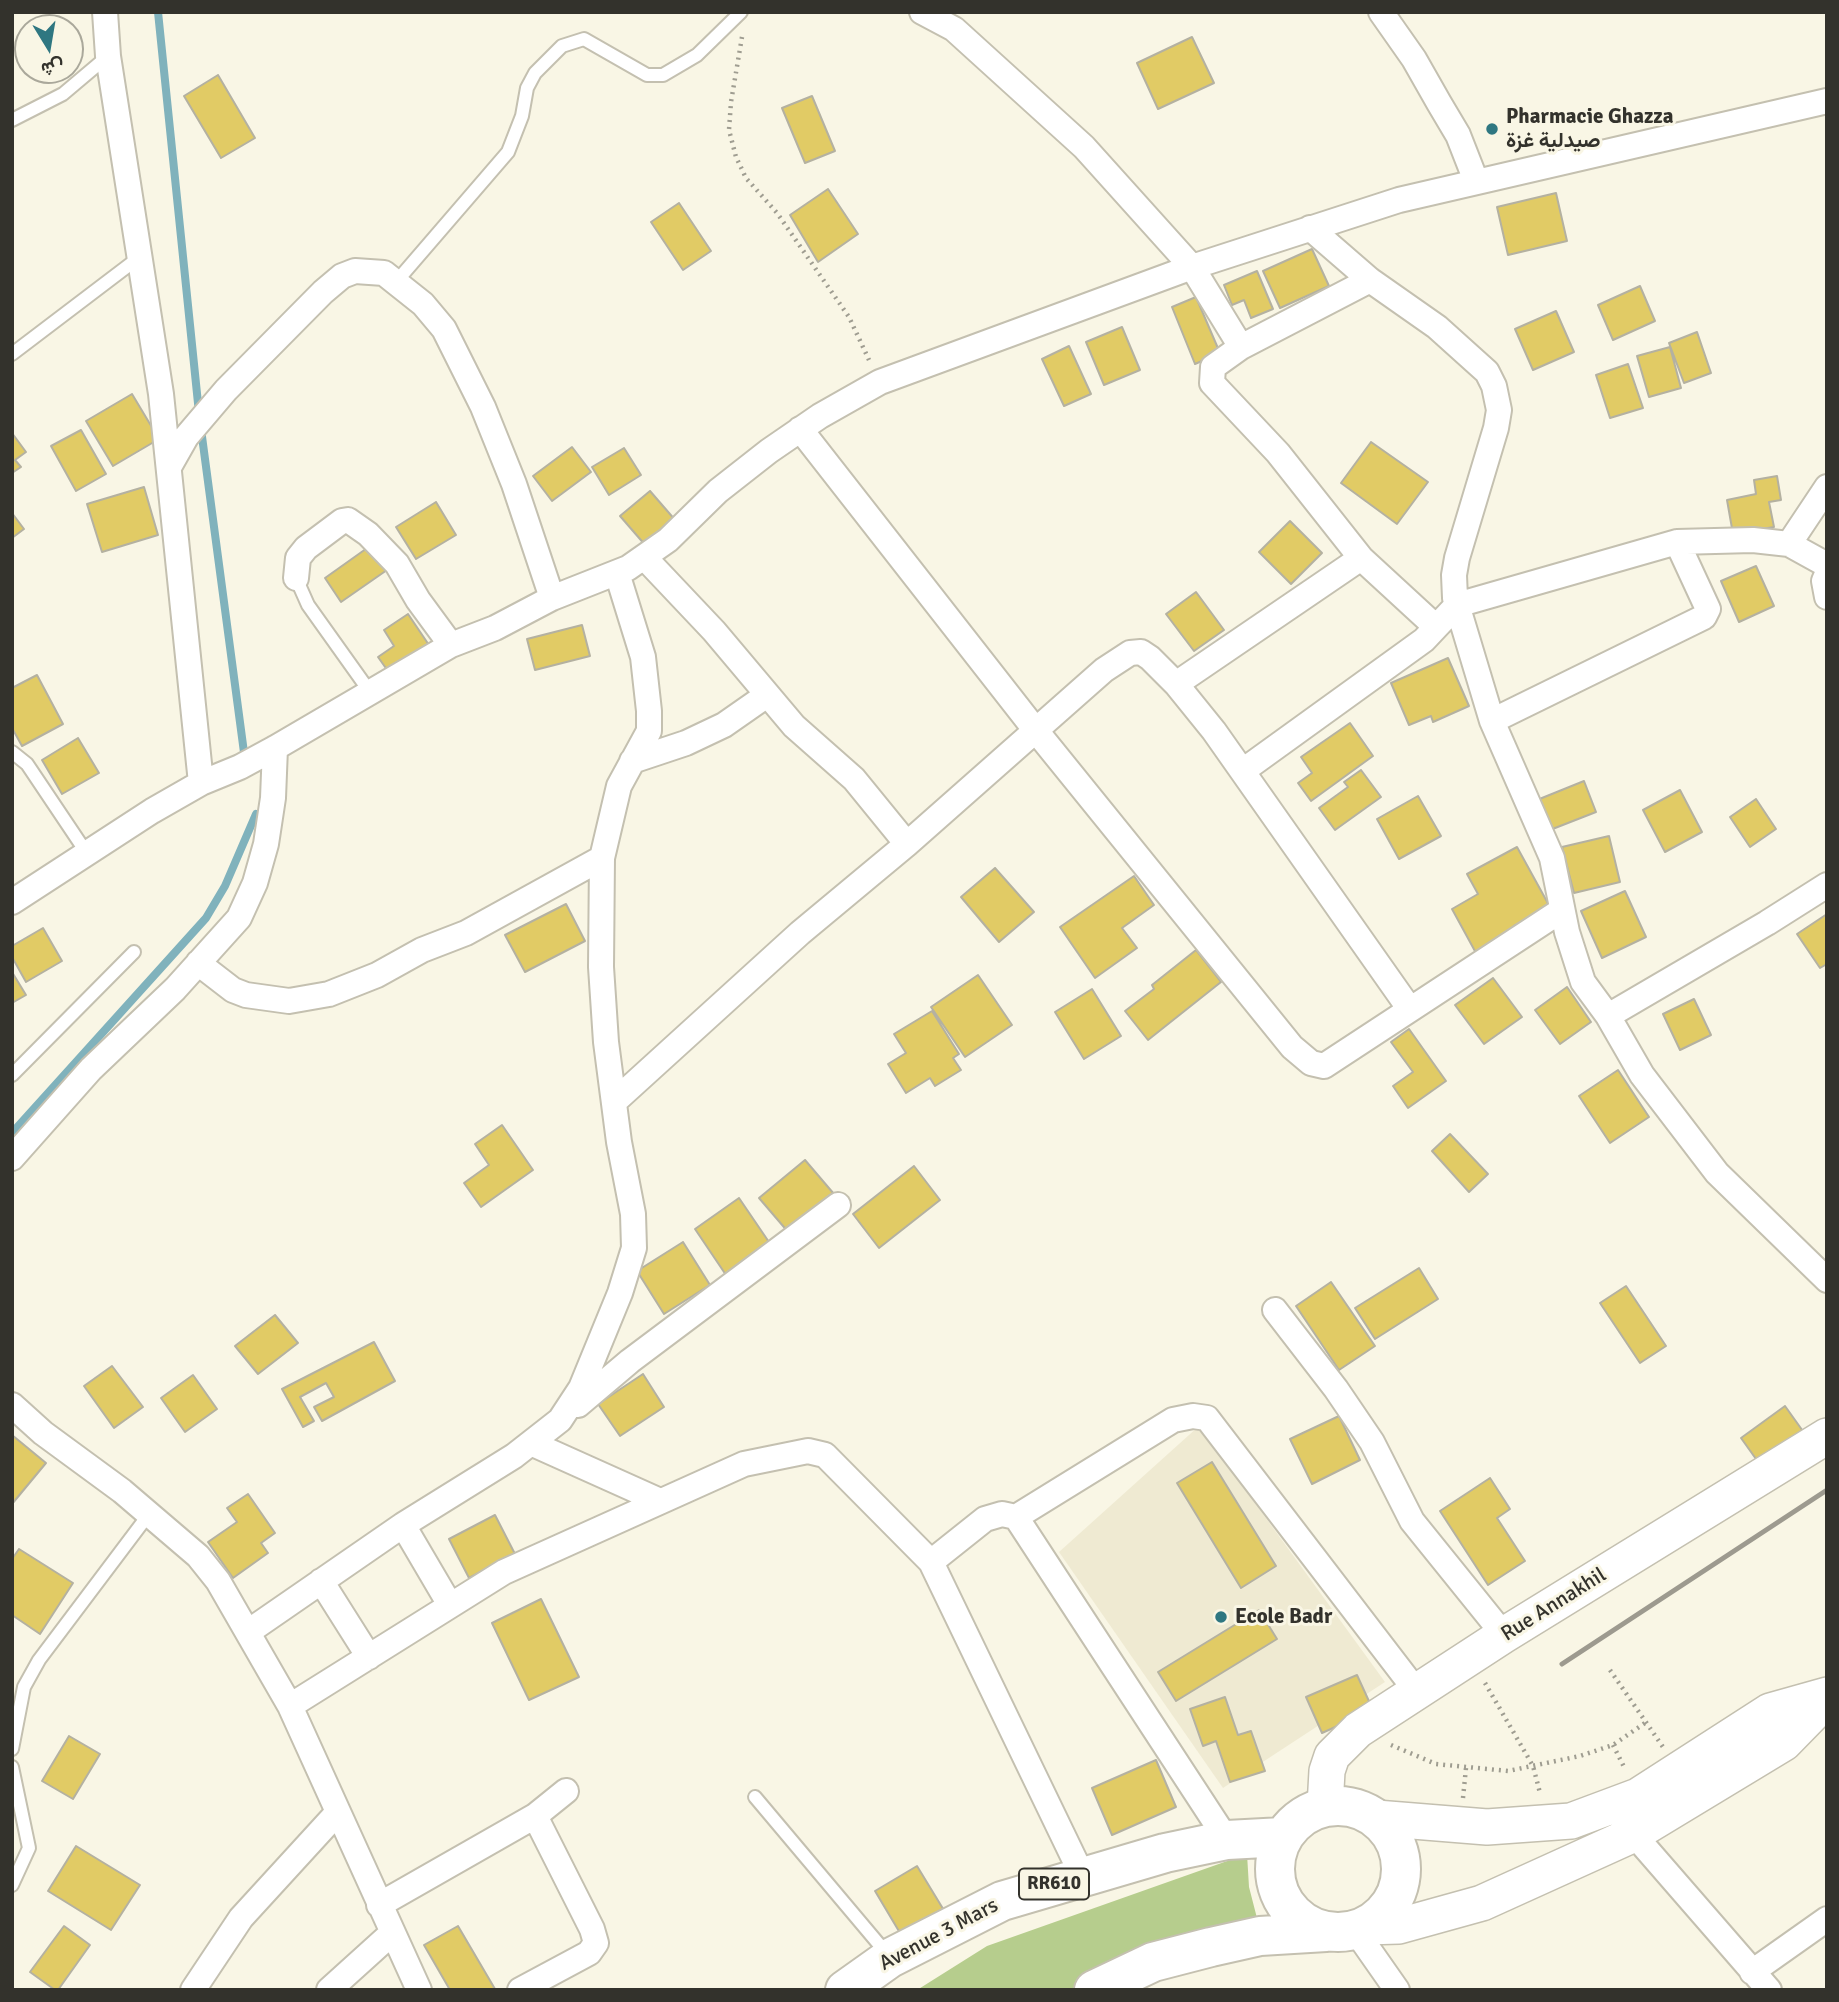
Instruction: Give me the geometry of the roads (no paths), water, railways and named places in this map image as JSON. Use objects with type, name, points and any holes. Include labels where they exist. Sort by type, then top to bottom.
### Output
[{"type":"main road","name":"Rue Annakhil","points":[[1325,1807],[1327,1771],[1332,1756],[1358,1730],[1504,1635],[1827,1436]]},
{"type":"main road","points":[[1623,1821],[1639,1796],[1680,1770],[1699,1754],[1770,1711],[1827,1697]]},
{"type":"main road","points":[[1094,1990],[1153,1962],[1260,1936],[1399,1926],[1482,1903],[1623,1821],[1784,1743],[1827,1697]]},
{"type":"main road","points":[[1376,1818],[1391,1833],[1400,1853],[1402,1876],[1396,1896],[1383,1914],[1349,1930],[1302,1921],[1284,1903],[1274,1870],[1283,1837],[1301,1818],[1325,1807],[1341,1806],[1376,1818],[1474,1827],[1623,1821]]},
{"type":"main road","name":"Avenue 3 Mars","points":[[845,1990],[891,1958],[1002,1901],[1082,1875],[1227,1840],[1283,1837]]},
{"type":"street","points":[[105,12],[108,56],[141,256],[169,467],[201,783]]},
{"type":"street","points":[[922,12],[954,29],[1084,148],[1192,267],[1241,347]]},
{"type":"street","points":[[1381,12],[1414,59],[1458,135],[1476,181]]},
{"type":"street","points":[[12,902],[86,852],[201,783],[240,768],[450,645],[495,628],[552,598],[617,573],[644,557],[668,540],[718,491],[800,429],[880,382],[1192,267],[1399,200],[1827,101]]},
{"type":"street","points":[[1310,228],[1370,280],[1437,327],[1487,372],[1498,398],[1496,428],[1454,575],[1457,605],[1492,721],[1552,858],[1562,910],[1583,982],[1608,1016],[1642,1075],[1717,1173],[1827,1280]]},
{"type":"street","points":[[169,467],[186,437],[217,400],[323,292],[342,276],[370,269],[396,282],[423,304],[444,329],[483,407],[514,484],[552,598]]},
{"type":"street","points":[[1370,280],[1241,347],[1213,367],[1212,383],[1278,453],[1361,558],[1436,627]]},
{"type":"street","points":[[800,429],[1037,732],[1292,1047],[1311,1063],[1324,1066],[1562,910]]},
{"type":"street","points":[[1789,544],[1827,487]]},
{"type":"street","points":[[296,578],[298,558],[306,548],[348,520],[368,534],[397,564],[450,645]]},
{"type":"street","points":[[1244,770],[1424,640],[1457,605],[1677,542],[1753,540],[1789,544],[1827,565]]},
{"type":"street","points":[[1492,721],[1704,617],[1708,609],[1677,542]]},
{"type":"street","points":[[644,557],[794,726],[855,779],[907,844]]},
{"type":"street","points":[[1177,684],[1361,558]]},
{"type":"street","points":[[560,1420],[581,1388],[597,1353],[634,1248],[633,1214],[614,1102],[601,967],[602,858],[619,786],[649,731],[649,711],[643,657],[617,573]]},
{"type":"street","points":[[1827,574],[1824,581],[1827,597]]},
{"type":"street","points":[[614,1102],[800,933],[907,844],[1122,656],[1141,652],[1177,684],[1244,770],[1409,1008]]},
{"type":"street","points":[[632,761],[686,743],[711,731],[767,695]]},
{"type":"street","points":[[12,1158],[91,1069],[198,963],[239,918],[255,883],[266,844],[273,798],[275,748]]},
{"type":"street","points":[[198,963],[233,990],[246,995],[289,1001],[329,994],[377,975],[422,950],[466,933],[602,858]]},
{"type":"street","points":[[1608,1016],[1827,885]]},
{"type":"street","points":[[248,1632],[403,1525],[533,1444],[630,1361],[838,1205]]},
{"type":"street","points":[[1275,1310],[1336,1389],[1371,1442],[1412,1521],[1504,1635]]},
{"type":"street","points":[[12,1405],[43,1433],[149,1514],[198,1556],[233,1603],[290,1706],[391,1934],[419,1990]]},
{"type":"street","points":[[931,1562],[985,1520],[1002,1514],[1016,1517],[1173,1420],[1193,1416],[1208,1418],[1417,1692]]},
{"type":"street","points":[[533,1444],[660,1501]]},
{"type":"street","points":[[290,1706],[503,1572],[744,1464],[808,1451],[825,1455],[931,1562],[1082,1875]]},
{"type":"street","points":[[1016,1517],[1227,1840]]},
{"type":"street","points":[[403,1525],[450,1605]]},
{"type":"street","points":[[321,1581],[369,1657]]},
{"type":"street","points":[[379,1905],[535,1816],[566,1791]]},
{"type":"street","points":[[196,1989],[242,1918],[338,1812]]},
{"type":"street","points":[[520,1990],[589,1953],[596,1943],[592,1928],[535,1816]]},
{"type":"street","points":[[1623,1821],[1769,1990]]},
{"type":"street","points":[[1752,1972],[1827,1919]]},
{"type":"street","points":[[1349,1930],[1397,1990]]},
{"type":"street","points":[[329,1990],[391,1934]]},
{"type":"lane","points":[[396,282],[508,152],[522,116],[531,80],[562,46],[584,38],[647,75],[663,75],[696,55],[743,19]]},
{"type":"lane","points":[[12,120],[62,94],[108,56]]},
{"type":"lane","points":[[12,354],[141,256]]},
{"type":"lane","points":[[296,578],[308,606],[370,692]]},
{"type":"lane","points":[[12,752],[27,764],[86,852]]},
{"type":"lane","points":[[12,1075],[134,952]]},
{"type":"lane","points":[[12,1749],[24,1687],[39,1660],[149,1514]]},
{"type":"lane","points":[[12,1767],[29,1848],[12,1885]]},
{"type":"lane","points":[[755,1797],[891,1958]]},
{"type":"waterway","points":[[158,12],[199,413]]},
{"type":"waterway","points":[[201,429],[245,760]]},
{"type":"waterway","points":[[12,1133],[206,918],[225,886],[256,814]]},
{"type":"railway","points":[[1562,1664],[1827,1490]]},
{"type":"place","name":"Pharmacie Ghazza صيدلية غزة","points":[[1492,129]]},
{"type":"place","name":"Ecole Badr","points":[[1221,1617]]}]
